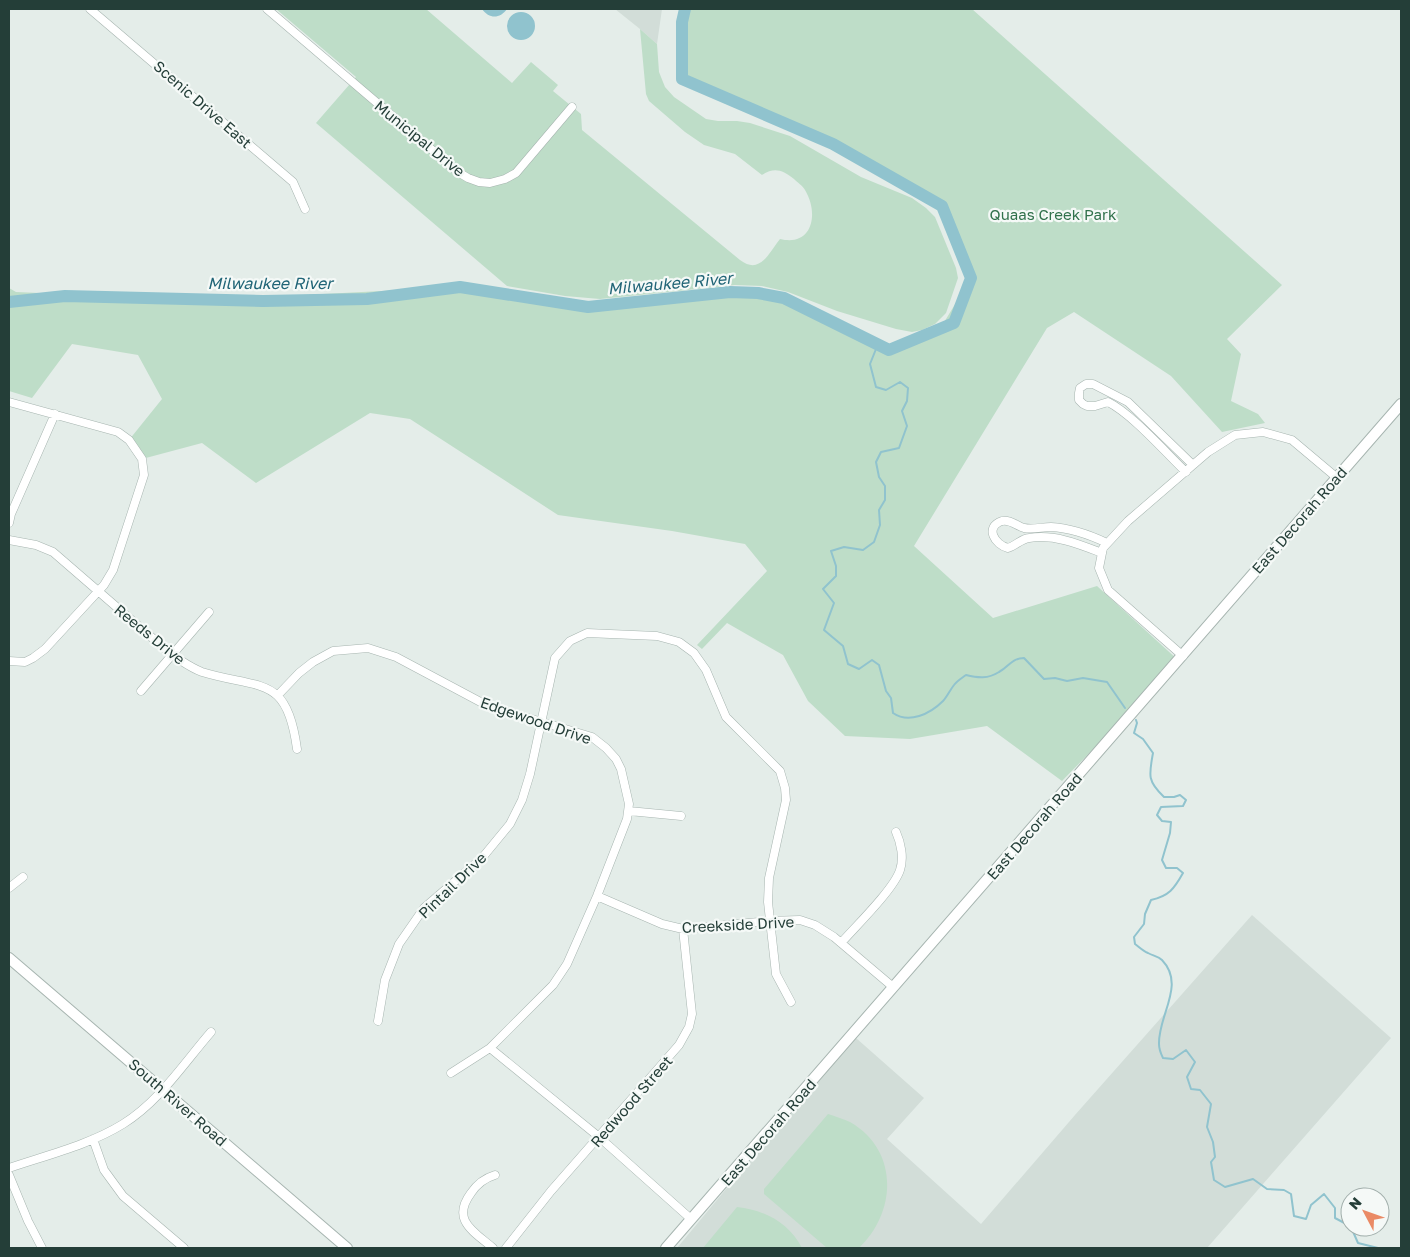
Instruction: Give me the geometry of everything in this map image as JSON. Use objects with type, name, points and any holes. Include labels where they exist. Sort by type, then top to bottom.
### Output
[{"type":"street","name":"Scenic Drive East","points":[[90,9],[293,182],[305,209]]},
{"type":"street","name":"Municipal Drive","points":[[266,9],[458,172],[479,182],[496,182],[516,173],[572,107]]},
{"type":"street","points":[[1186,472],[1129,416],[1113,405],[1108,402],[1095,406],[1083,404],[1079,400],[1078,393],[1080,388],[1086,384],[1093,384],[1128,402],[1193,465]]},
{"type":"street","points":[[9,402],[118,432],[129,440],[142,459],[144,475],[113,570],[98,591],[45,649],[25,662],[9,661]]},
{"type":"street","name":"East Decorah Road","points":[[666,1248],[1401,404]]},
{"type":"street","points":[[9,522],[55,414]]},
{"type":"street","points":[[1183,656],[1108,590],[1099,568],[1103,548],[1107,543],[1128,521],[1208,452],[1235,436],[1263,432],[1292,440],[1336,477]]},
{"type":"street","points":[[1102,553],[1069,540],[1054,539],[1029,538],[1008,548],[1001,546],[995,541],[993,534],[995,526],[1002,521],[1010,521],[1023,528],[1051,527],[1073,530],[1107,543]]},
{"type":"street","name":"Reeds Drive","points":[[9,540],[36,545],[53,552],[172,655],[189,666],[202,672],[260,685],[278,695]]},
{"type":"street","points":[[141,691],[209,612]]},
{"type":"street","name":"Pintail Drive","points":[[378,1021],[386,980],[399,944],[424,908],[482,858],[510,824],[528,783],[556,658],[570,640],[587,632],[657,636],[679,642],[694,653],[706,670],[726,717],[780,771],[786,800],[769,878],[769,921]]},
{"type":"street","name":"Edgewood Drive","points":[[278,695],[299,673],[313,662],[334,651],[368,648],[396,657],[488,706],[592,737],[606,748],[622,769],[629,811],[597,896],[567,964],[553,985],[490,1048],[451,1073]]},
{"type":"street","points":[[278,695],[288,711],[297,749]]},
{"type":"street","points":[[629,811],[681,816]]},
{"type":"street","points":[[841,942],[895,882],[901,869],[902,854],[896,832]]},
{"type":"street","points":[[9,888],[23,877]]},
{"type":"street","name":"Creekside Drive","points":[[597,896],[662,924],[683,929],[800,920],[815,925],[841,942],[893,987]]},
{"type":"street","points":[[769,921],[776,974],[791,1002]]},
{"type":"street","name":"Redwood Street","points":[[506,1248],[551,1191],[679,1045],[689,1027],[692,1003],[683,929]]},
{"type":"street","name":"South River Road","points":[[9,958],[347,1248]]},
{"type":"street","points":[[9,1168],[93,1139],[124,1124],[144,1109],[163,1089],[211,1032]]},
{"type":"street","points":[[490,1048],[599,1137],[691,1219]]},
{"type":"street","points":[[93,1139],[104,1170],[123,1196],[184,1248]]},
{"type":"street","points":[[9,1175],[28,1221],[42,1248]]},
{"type":"street","points":[[493,1248],[469,1228],[462,1214],[463,1204],[472,1190],[486,1178],[495,1175]]},
{"type":"shaded area","points":[[615,9],[662,9],[657,44],[640,29]]},
{"type":"shaded area","points":[[1252,915],[1391,1038],[1207,1248],[677,1248],[856,1038],[924,1098],[887,1139],[981,1224]]},
{"type":"green space","points":[[276,9],[426,9],[512,83],[531,62],[558,85],[553,91],[581,114],[582,130],[740,260],[747,264],[758,264],[763,261],[780,239],[791,240],[800,238],[810,226],[812,208],[805,190],[794,179],[786,173],[775,170],[762,175],[735,154],[704,145],[685,132],[649,101],[646,94],[640,29],[657,44],[659,72],[665,87],[674,97],[706,119],[750,123],[790,136],[861,177],[912,198],[926,208],[935,217],[956,268],[958,278],[946,313],[935,324],[912,332],[837,311],[788,292],[762,286],[735,285],[600,299],[565,296],[507,286],[316,123],[356,77]]},
{"type":"green space","name":"Quaas Creek Park","points":[[685,9],[972,9],[1282,285],[1227,339],[1241,354],[1231,401],[1258,414],[1265,423],[1222,432],[1171,376],[1074,312],[1047,328],[914,546],[993,618],[1097,586],[1179,661],[1062,781],[987,726],[910,739],[845,736],[808,701],[783,655],[727,623],[702,649],[697,645],[767,571],[745,544],[672,531],[558,515],[410,419],[370,413],[256,483],[202,443],[142,459],[129,440],[162,399],[138,355],[72,344],[32,398],[9,391],[9,288],[16,292],[204,300],[460,287],[588,307],[687,295],[730,292],[758,293],[784,298],[889,350],[943,324],[971,278],[942,206],[833,144],[682,79],[682,22]]},
{"type":"green space","points":[[828,1114],[850,1122],[866,1134],[877,1148],[884,1165],[887,1182],[886,1200],[881,1217],[872,1233],[859,1248],[827,1248],[764,1194],[764,1189]]},
{"type":"green space","points":[[737,1207],[757,1211],[775,1219],[790,1231],[802,1248],[703,1248]]},
{"type":"water","points":[[482,9],[507,9],[501,15],[491,16]]},
{"type":"water","points":[[521,12],[531,16],[535,26],[531,36],[521,40],[511,36],[507,26],[511,16]]},
{"type":"waterway","name":"Milwaukee River","points":[[9,302],[65,296],[263,301],[367,299],[460,287],[588,307],[730,292],[758,293],[784,298],[889,350],[954,323],[971,278],[942,206],[833,144],[682,79],[682,22],[685,9]]},
{"type":"waterway","points":[[878,344],[870,364],[876,387],[886,390],[900,382],[908,388],[907,401],[902,411],[907,426],[899,448],[881,452],[876,462],[879,477],[885,486],[885,500],[879,510],[880,525],[874,542],[863,550],[844,547],[831,551],[836,566],[836,576],[823,589],[834,603],[824,630],[843,646],[848,664],[859,669],[872,660],[879,665],[886,691],[891,698],[893,713],[906,718],[919,716],[938,706],[955,684],[966,675],[991,676],[1003,670],[1013,661],[1024,658],[1044,679],[1055,678],[1067,681],[1083,678],[1107,682],[1125,708]]},
{"type":"waterway","points":[[1136,720],[1134,733],[1143,739],[1153,753],[1150,772],[1152,782],[1164,797],[1180,795],[1186,800],[1183,806],[1161,807],[1157,815],[1162,821],[1171,822],[1170,833],[1162,860],[1166,868],[1177,868],[1183,873],[1167,894],[1151,900],[1145,914],[1144,924],[1134,937],[1135,944],[1162,960],[1169,970],[1172,980],[1160,1033],[1159,1047],[1163,1058],[1173,1059],[1186,1050],[1195,1062],[1187,1077],[1191,1089],[1200,1090],[1211,1104],[1207,1127],[1213,1142],[1215,1157],[1211,1162],[1214,1180],[1225,1187],[1253,1179],[1267,1189],[1284,1190],[1291,1194],[1294,1216],[1306,1219],[1311,1205],[1324,1194],[1335,1208],[1335,1218],[1340,1221]]},
{"type":"waterway","points":[[1355,1237],[1358,1243],[1378,1248]]}]
